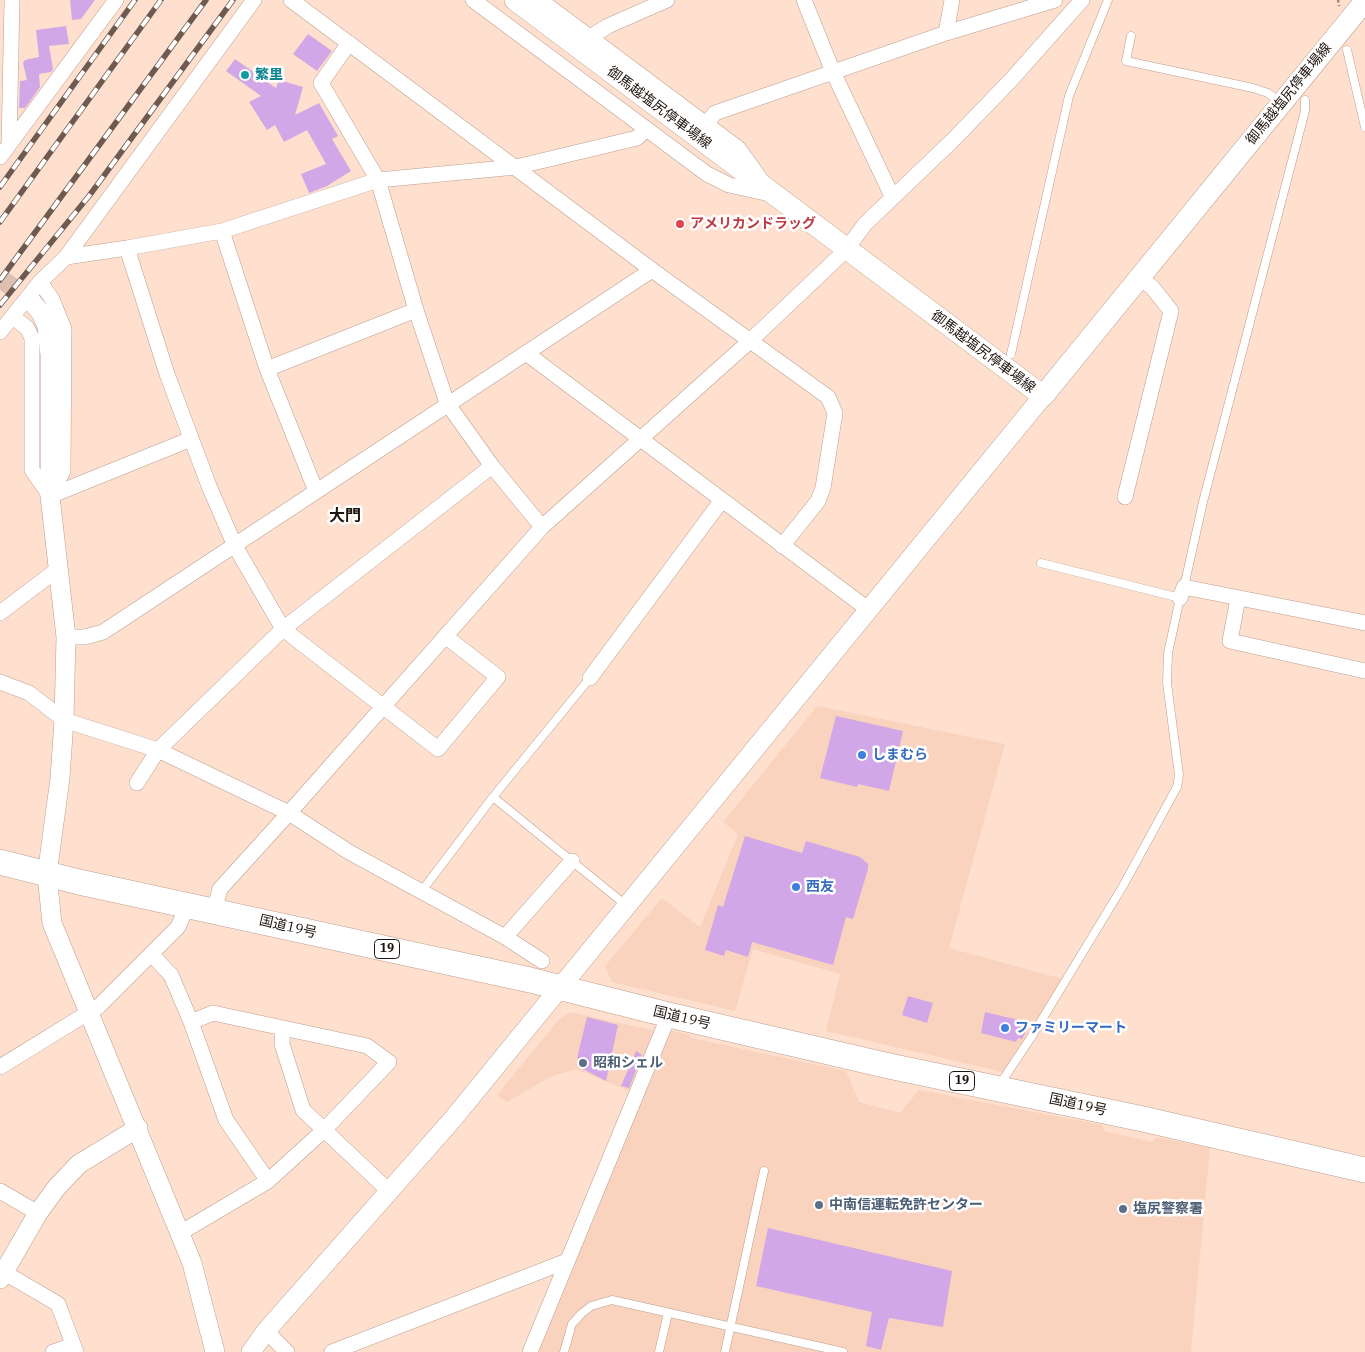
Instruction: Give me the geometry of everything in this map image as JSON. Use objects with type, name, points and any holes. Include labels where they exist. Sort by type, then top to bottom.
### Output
[{"type":"highway","name":"国道19号","points":[[0,862],[47,875],[560,988],[669,1015],[1365,1170]]},
{"type":"main road","name":"御馬越塩尻停車場線","points":[[515,0],[1043,396],[1365,1]]},
{"type":"street","points":[[5,151],[5,39],[12,0]]},
{"type":"street","points":[[5,151],[116,0]]},
{"type":"street","points":[[0,332],[40,282],[66,257],[254,0]]},
{"type":"street","points":[[291,0],[516,166],[652,270],[828,397],[835,413],[823,488],[818,501],[782,546]]},
{"type":"street","points":[[473,0],[706,174],[729,185],[772,194]]},
{"type":"street","points":[[540,0],[738,148],[772,194]]},
{"type":"street","points":[[590,37],[608,26],[667,0]]},
{"type":"street","points":[[804,0],[833,72],[892,196]]},
{"type":"street","points":[[946,33],[952,0]]},
{"type":"street","points":[[707,123],[715,113],[946,33],[1055,0]]},
{"type":"street","points":[[214,911],[220,889],[542,527],[750,342],[846,250],[865,224],[892,196],[953,140],[1011,80],[1082,0]]},
{"type":"street","points":[[350,43],[321,83],[378,180],[416,310],[447,403],[492,466],[542,527]]},
{"type":"street","points":[[66,257],[222,231],[378,180],[516,166],[637,138],[646,129]]},
{"type":"street","points":[[222,231],[267,369],[316,491]]},
{"type":"street","points":[[128,248],[166,374],[191,439],[235,546],[283,629],[438,749],[498,677],[445,636]]},
{"type":"street","points":[[66,637],[85,637],[103,632],[235,546],[447,403],[652,270]]},
{"type":"street","points":[[1125,497],[1172,311],[1152,288],[1138,278]]},
{"type":"street","points":[[40,282],[52,299],[64,329],[63,471],[50,496]]},
{"type":"street","points":[[32,302],[41,313],[47,326],[50,356],[50,496],[66,637],[64,720],[60,778],[47,875],[52,923],[192,1263],[215,1352]]},
{"type":"street","points":[[267,369],[416,310]]},
{"type":"street","points":[[13,317],[27,328],[32,338],[32,470],[50,496]]},
{"type":"street","points":[[526,353],[869,610]]},
{"type":"street","points":[[251,1352],[266,1331],[452,1120],[1043,396]]},
{"type":"street","points":[[50,496],[191,439]]},
{"type":"street","points":[[137,784],[158,750],[283,629],[492,466]]},
{"type":"street","points":[[590,678],[722,500]]},
{"type":"street","points":[[0,613],[58,569]]},
{"type":"street","points":[[1182,592],[1238,598],[1365,623]]},
{"type":"street","points":[[1238,598],[1230,640],[1365,671]]},
{"type":"street","points":[[0,682],[29,693],[64,720],[158,750],[289,813],[349,852],[505,937],[542,960]]},
{"type":"street","points":[[505,937],[572,861]]},
{"type":"street","points":[[1,1063],[100,1006],[178,927],[188,905]]},
{"type":"street","points":[[151,954],[171,975],[191,1022],[226,1120],[268,1181]]},
{"type":"street","points":[[180,1233],[268,1181],[324,1130],[389,1062],[367,1046],[212,1013],[191,1022]]},
{"type":"street","points":[[530,1352],[669,1015]]},
{"type":"street","points":[[283,1028],[282,1044],[303,1110],[389,1191]]},
{"type":"street","points":[[53,1352],[74,1348],[58,1304],[1,1274],[38,1213],[57,1187],[79,1164],[138,1128]]},
{"type":"street","points":[[0,1191],[38,1213]]},
{"type":"street","points":[[332,1352],[567,1261]]},
{"type":"street","points":[[266,1331],[287,1352]]},
{"type":"lane","points":[[1011,354],[1069,96],[1108,0]]},
{"type":"lane","points":[[1132,36],[1126,61],[1253,88],[1268,93],[1281,103]]},
{"type":"lane","points":[[1347,50],[1365,128]]},
{"type":"lane","points":[[998,1088],[1032,1036],[1123,886],[1177,787],[1178,762],[1168,673],[1168,653],[1206,493],[1305,110],[1305,100]]},
{"type":"lane","points":[[1041,563],[1182,592]]},
{"type":"lane","points":[[421,892],[493,796],[590,678]]},
{"type":"lane","points":[[493,796],[628,906]]},
{"type":"lane","points":[[725,1352],[764,1171]]},
{"type":"lane","points":[[564,1352],[572,1324],[591,1306],[612,1300],[730,1327],[807,1348],[843,1352]]},
{"type":"lane","points":[[659,1352],[668,1313]]},
{"type":"shaded area","points":[[817,706],[1005,744],[949,948],[1063,979],[1003,1072],[826,1031],[840,974],[753,949],[735,1011],[612,982],[605,966],[662,898],[700,927],[738,834],[723,822]]},
{"type":"shaded area","name":"昭和シェル","points":[[570,1012],[656,1031],[631,1092],[576,1069],[550,1077],[507,1102],[497,1095],[559,1019]]},
{"type":"shaded area","name":"中南信運転免許センター","points":[[668,1030],[690,1035],[691,1038],[846,1071],[859,1102],[900,1113],[919,1090],[1102,1125],[1105,1131],[1152,1142],[1157,1137],[1210,1148],[1191,1352],[535,1352]]},
{"type":"building","points":[[70,0],[95,0],[81,19],[72,20]]},
{"type":"building","points":[[66,26],[69,44],[49,46],[53,69],[51,72],[39,74],[40,87],[25,108],[19,108],[20,81],[27,80],[23,63],[25,60],[39,57],[36,30]]},
{"type":"building","points":[[308,34],[332,51],[317,71],[293,54]]},
{"type":"building","points":[[235,59],[276,88],[279,80],[303,87],[295,115],[319,103],[338,136],[332,139],[351,171],[327,186],[309,193],[301,174],[326,164],[307,130],[284,142],[275,125],[267,130],[249,102],[261,96],[226,71]]},
{"type":"building","name":"しまむら","points":[[836,716],[903,731],[889,791],[858,784],[857,787],[820,778]]},
{"type":"building","name":"西友","points":[[745,836],[802,853],[806,841],[860,857],[868,864],[853,919],[846,917],[833,965],[752,942],[748,957],[726,950],[724,956],[705,950],[718,905],[723,907]]},
{"type":"building","points":[[908,996],[933,1003],[927,1023],[902,1015]]},
{"type":"building","name":"ファミリーマート","points":[[985,1012],[1031,1023],[1022,1039],[1018,1038],[1016,1042],[981,1033]]},
{"type":"building","points":[[587,1017],[618,1025],[606,1081],[579,1067],[581,1059],[577,1058]]},
{"type":"building","points":[[636,1051],[642,1055],[629,1088],[621,1086]]},
{"type":"building","points":[[768,1228],[952,1271],[943,1327],[889,1318],[881,1350],[866,1346],[872,1312],[756,1286]]},
{"type":"tunnel","points":[[0,278],[32,302]]},
{"type":"railway","points":[[0,187],[135,0]]},
{"type":"railway","points":[[0,222],[161,0]]},
{"type":"railway","points":[[0,280],[206,0]]},
{"type":"railway","points":[[0,305],[89,196],[233,0]]},
{"type":"place","name":"繁里","points":[[245,75]]},
{"type":"place","name":"アメリカンドラッグ","points":[[680,224]]},
{"type":"place","name":"しまむら","points":[[862,755]]},
{"type":"place","name":"西友","points":[[796,887]]},
{"type":"place","name":"ファミリーマート","points":[[1005,1028]]},
{"type":"place","name":"昭和シェル","points":[[583,1063]]},
{"type":"place","name":"中南信運転免許センター","points":[[819,1205]]},
{"type":"place","name":"塩尻警察署","points":[[1123,1209]]},
{"type":"district","name":"大門","points":[[345,516]]}]
